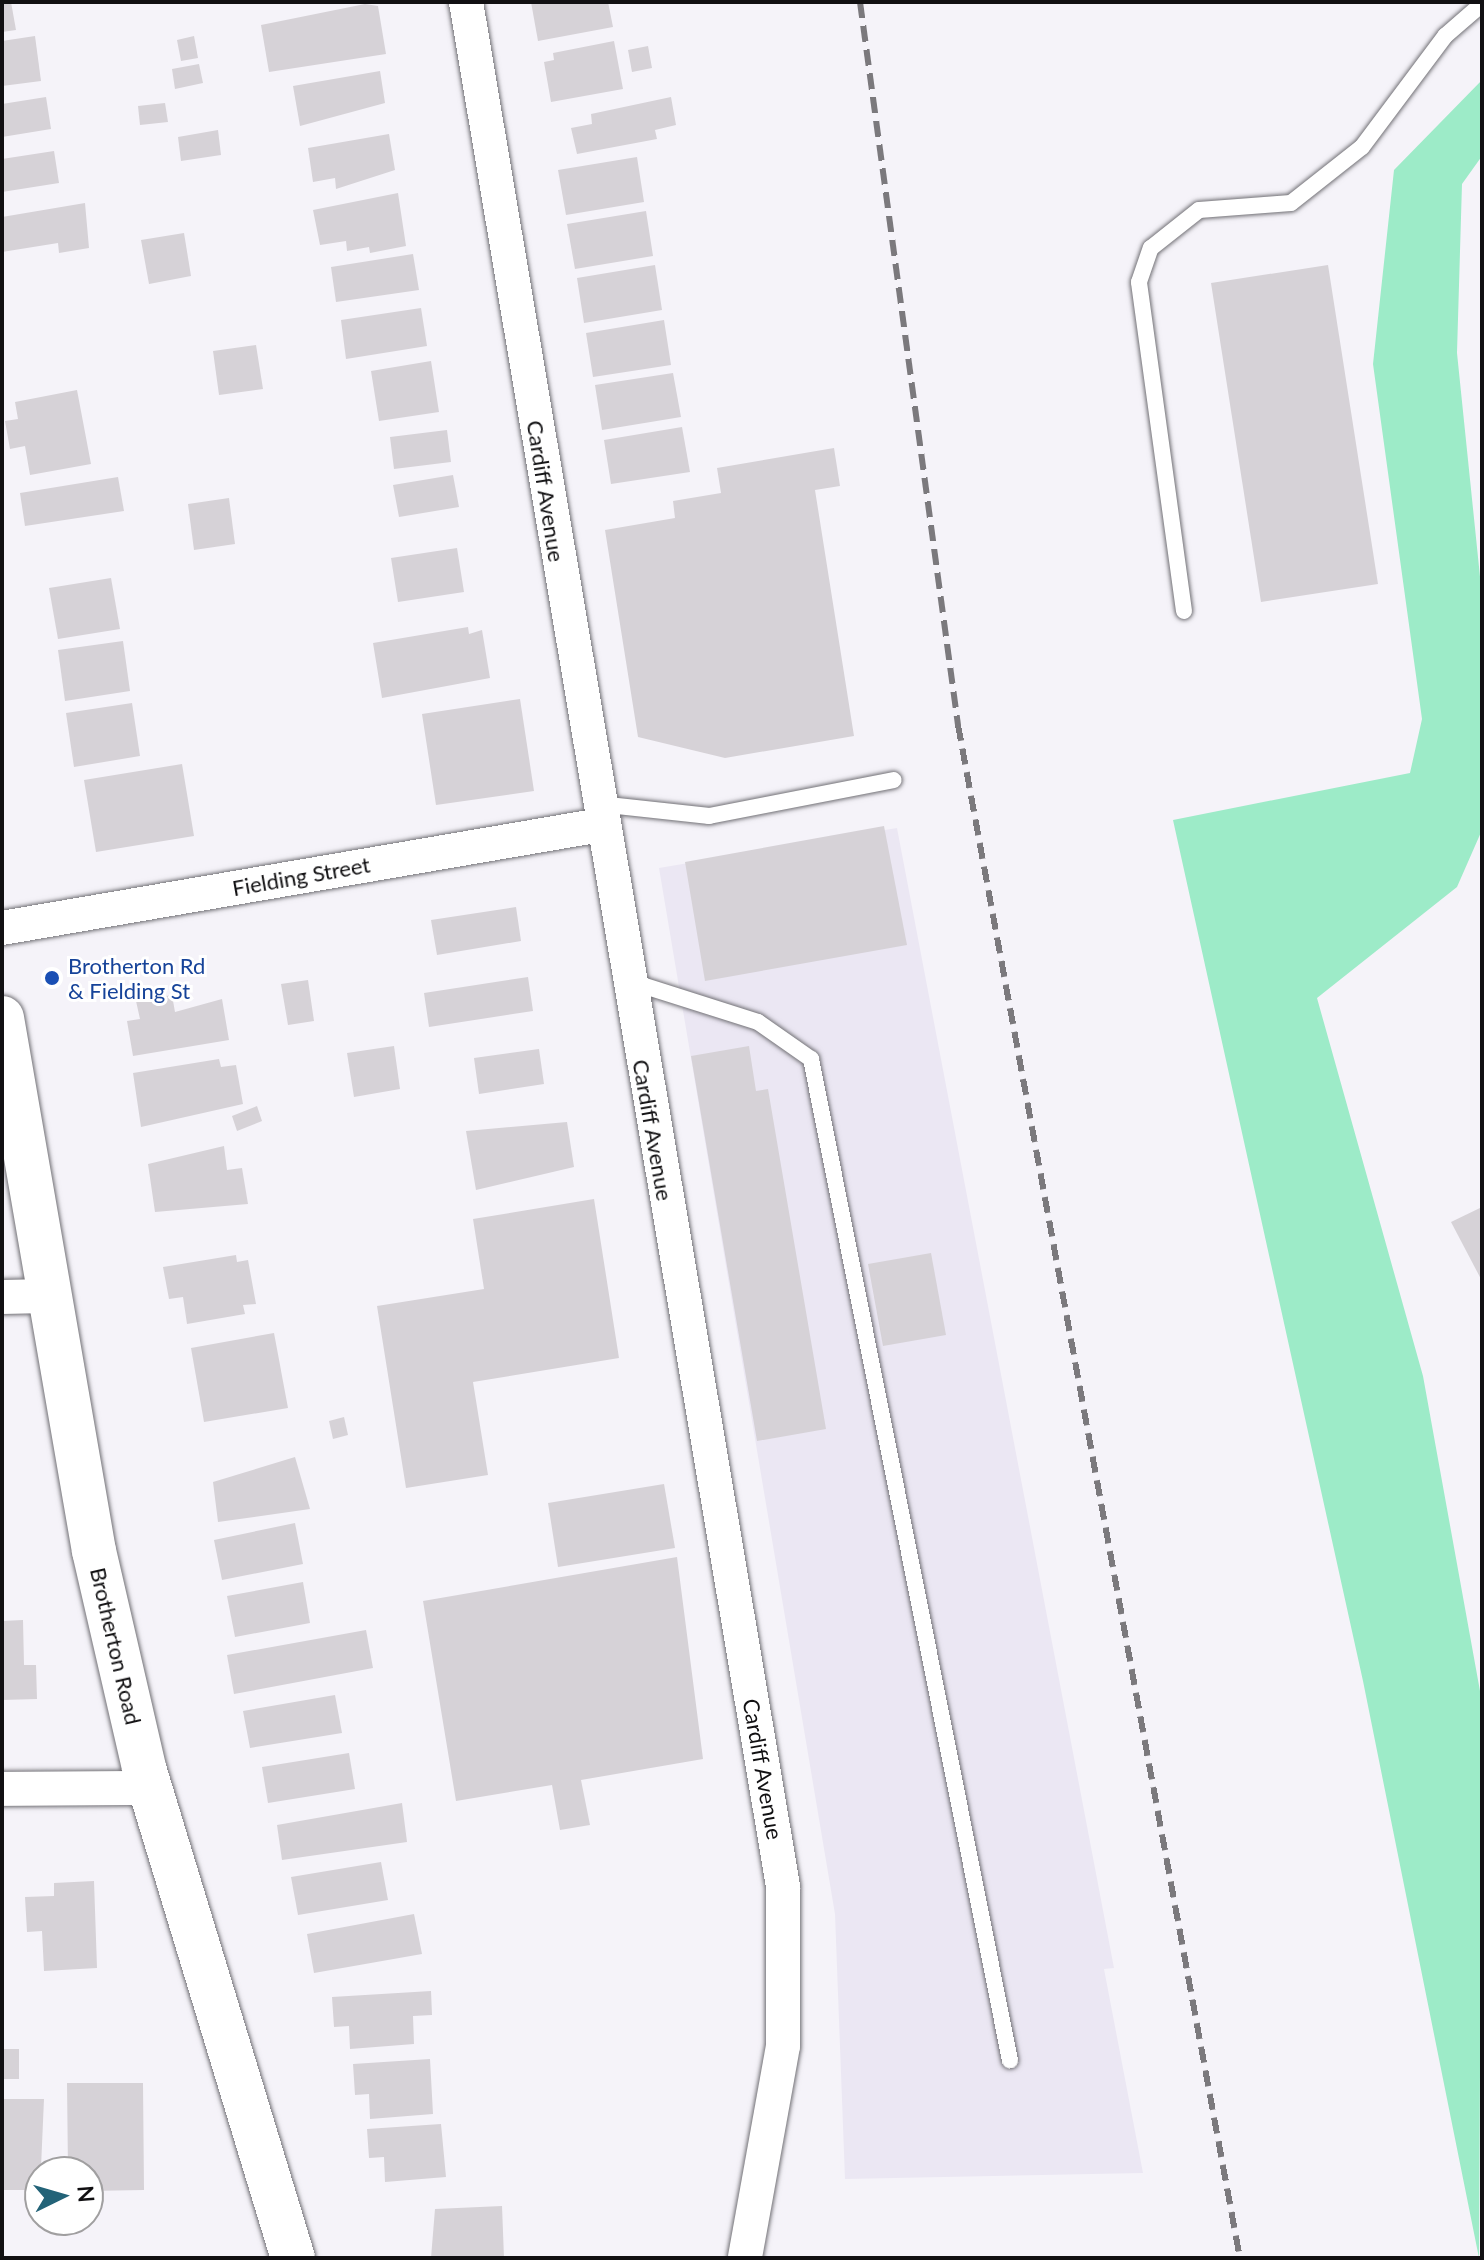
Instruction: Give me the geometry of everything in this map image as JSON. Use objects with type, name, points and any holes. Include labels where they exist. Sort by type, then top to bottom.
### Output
[{"type":"street","name":"Cardiff Avenue","points":[[466,2],[599,814],[783,1887],[783,2046],[745,2258]]},
{"type":"street","name":"Fielding Street","points":[[2,928],[599,814]]},
{"type":"street","name":"Brotherton Road","points":[[2,1018],[47,1296],[94,1551],[151,1788],[293,2258]]},
{"type":"street","points":[[2,1297],[47,1296]]},
{"type":"street","points":[[2,1789],[151,1788]]},
{"type":"lane","points":[[1184,611],[1139,282],[1151,248],[1199,210],[1291,203],[1362,147],[1445,36],[1482,4]]},
{"type":"lane","points":[[599,814],[709,816],[894,780]]},
{"type":"lane","points":[[628,980],[758,1022],[811,1059],[1010,2060]]},
{"type":"shaded area","points":[[897,828],[1114,1968],[1104,1969],[1143,2173],[845,2179],[835,1914],[659,868]]},
{"type":"green space","points":[[1482,80],[1482,156],[1462,184],[1457,353],[1482,596],[1482,830],[1457,887],[1317,998],[1423,1376],[1482,1702],[1479,2258],[1363,1681],[1173,820],[1410,773],[1422,719],[1373,364],[1394,170]]},
{"type":"building","points":[[2,2],[11,2],[16,30],[2,32]]},
{"type":"building","points":[[531,2],[608,2],[613,27],[538,41]]},
{"type":"building","points":[[365,4],[378,6],[386,54],[269,72],[261,25]]},
{"type":"building","points":[[35,36],[41,81],[2,86],[2,41]]},
{"type":"building","points":[[194,36],[198,58],[181,61],[177,40]]},
{"type":"building","points":[[614,41],[623,89],[551,102],[544,62],[554,60],[553,53]]},
{"type":"building","points":[[648,46],[652,68],[632,72],[628,50]]},
{"type":"building","points":[[199,64],[203,83],[175,89],[172,69]]},
{"type":"building","points":[[380,71],[385,103],[300,126],[293,86]]},
{"type":"building","points":[[46,97],[51,129],[2,137],[2,104]]},
{"type":"building","points":[[671,97],[676,125],[655,130],[657,139],[577,154],[571,128],[592,124],[591,114]]},
{"type":"building","points":[[165,103],[168,122],[140,125],[138,106]]},
{"type":"building","points":[[218,130],[221,155],[181,161],[178,137]]},
{"type":"building","points":[[389,134],[395,170],[336,189],[335,178],[313,182],[308,148]]},
{"type":"building","points":[[54,151],[59,183],[2,192],[2,159]]},
{"type":"building","points":[[637,157],[644,202],[566,215],[558,170]]},
{"type":"building","points":[[398,193],[406,246],[370,253],[369,247],[347,251],[346,241],[320,245],[313,210]]},
{"type":"building","points":[[85,203],[89,248],[59,253],[58,243],[2,252],[2,217]]},
{"type":"building","points":[[646,211],[653,256],[575,269],[567,224]]},
{"type":"building","points":[[184,233],[191,276],[149,284],[141,240]]},
{"type":"building","points":[[413,254],[419,290],[336,302],[331,267]]},
{"type":"building","points":[[655,265],[662,310],[584,323],[577,278]]},
{"type":"building","points":[[1328,265],[1378,584],[1261,602],[1211,283]]},
{"type":"building","points":[[421,308],[427,346],[346,359],[341,320]]},
{"type":"building","points":[[664,320],[671,365],[593,377],[586,333]]},
{"type":"building","points":[[256,345],[263,389],[219,395],[213,351]]},
{"type":"building","points":[[431,361],[439,412],[379,421],[371,371]]},
{"type":"building","points":[[673,373],[681,417],[602,430],[595,385]]},
{"type":"building","points":[[77,390],[91,464],[30,475],[25,446],[10,449],[5,421],[18,419],[15,402]]},
{"type":"building","points":[[682,427],[690,472],[611,484],[604,440]]},
{"type":"building","points":[[447,430],[451,462],[394,469],[390,437]]},
{"type":"building","points":[[834,448],[840,486],[815,490],[854,736],[725,758],[638,737],[605,530],[675,518],[673,501],[721,493],[717,468]]},
{"type":"building","points":[[453,475],[459,507],[399,517],[393,485]]},
{"type":"building","points":[[118,477],[124,511],[25,526],[20,493]]},
{"type":"building","points":[[229,498],[235,544],[194,550],[188,504]]},
{"type":"building","points":[[457,548],[464,592],[398,602],[391,558]]},
{"type":"building","points":[[111,578],[120,629],[58,639],[49,588]]},
{"type":"building","points":[[468,627],[469,634],[482,630],[490,678],[382,698],[373,643]]},
{"type":"building","points":[[123,641],[130,691],[65,701],[58,650]]},
{"type":"building","points":[[520,699],[534,791],[436,805],[422,714]]},
{"type":"building","points":[[132,703],[140,756],[74,767],[66,713]]},
{"type":"building","points":[[182,764],[194,836],[96,852],[84,780]]},
{"type":"building","points":[[884,826],[907,945],[705,981],[685,862]]},
{"type":"building","points":[[516,907],[521,941],[437,955],[431,920]]},
{"type":"building","points":[[528,977],[533,1011],[429,1027],[424,993]]},
{"type":"building","points":[[308,980],[314,1021],[288,1025],[281,984]]},
{"type":"building","points":[[172,995],[175,1012],[222,999],[229,1040],[133,1056],[127,1021],[140,1019],[136,1001]]},
{"type":"building","points":[[394,1046],[400,1089],[354,1097],[347,1053]]},
{"type":"building","points":[[749,1046],[756,1091],[768,1089],[826,1429],[757,1441],[691,1056]]},
{"type":"building","points":[[539,1049],[544,1084],[479,1094],[474,1058]]},
{"type":"building","points":[[219,1059],[221,1067],[236,1065],[243,1104],[141,1127],[133,1073]]},
{"type":"building","points":[[257,1106],[262,1121],[237,1131],[232,1116]]},
{"type":"building","points":[[567,1122],[574,1167],[476,1190],[466,1131]]},
{"type":"building","points":[[224,1146],[227,1170],[242,1168],[248,1204],[155,1212],[148,1164]]},
{"type":"building","points":[[594,1199],[619,1358],[473,1382],[488,1475],[406,1488],[377,1306],[484,1289],[473,1219]]},
{"type":"building","points":[[1482,1207],[1482,1281],[1451,1222]]},
{"type":"building","points":[[931,1253],[946,1335],[883,1346],[868,1264]]},
{"type":"building","points":[[236,1255],[237,1262],[248,1260],[256,1304],[243,1305],[245,1314],[187,1324],[183,1297],[169,1299],[163,1267]]},
{"type":"building","points":[[274,1333],[288,1408],[204,1422],[191,1348]]},
{"type":"building","points":[[344,1417],[348,1435],[333,1439],[329,1421]]},
{"type":"building","points":[[295,1457],[310,1509],[218,1522],[213,1482]]},
{"type":"building","points":[[664,1484],[675,1548],[558,1567],[548,1503]]},
{"type":"building","points":[[295,1523],[303,1564],[222,1580],[214,1540]]},
{"type":"building","points":[[677,1557],[703,1759],[581,1780],[590,1825],[560,1830],[552,1785],[456,1801],[423,1601]]},
{"type":"building","points":[[303,1582],[310,1623],[235,1637],[227,1596]]},
{"type":"building","points":[[23,1620],[24,1665],[36,1665],[37,1699],[2,1700],[2,1621]]},
{"type":"building","points":[[366,1630],[373,1668],[234,1694],[227,1655]]},
{"type":"building","points":[[335,1695],[342,1733],[250,1748],[243,1711]]},
{"type":"building","points":[[349,1753],[355,1789],[268,1803],[262,1767]]},
{"type":"building","points":[[402,1803],[407,1842],[282,1860],[277,1825]]},
{"type":"building","points":[[381,1862],[388,1900],[298,1915],[291,1877]]},
{"type":"building","points":[[94,1881],[97,1968],[44,1971],[42,1931],[27,1932],[25,1897],[54,1896],[54,1883]]},
{"type":"building","points":[[414,1914],[422,1954],[314,1973],[307,1934]]},
{"type":"building","points":[[431,1991],[432,2015],[413,2016],[414,2044],[350,2049],[349,2026],[334,2027],[332,1997]]},
{"type":"building","points":[[2,2049],[19,2049],[19,2079],[2,2079]]},
{"type":"building","points":[[430,2059],[433,2114],[370,2119],[369,2094],[355,2095],[353,2064]]},
{"type":"building","points":[[67,2083],[143,2083],[144,2190],[104,2191],[104,2156],[68,2156]]},
{"type":"building","points":[[2,2099],[44,2099],[41,2156],[24,2156],[24,2190],[2,2190]]},
{"type":"building","points":[[441,2124],[446,2177],[385,2182],[384,2157],[369,2158],[367,2129]]},
{"type":"building","points":[[502,2206],[504,2258],[431,2258],[435,2209]]},
{"type":"railway","points":[[860,2],[958,725],[1240,2258]]},
{"type":"place","name":"Brotherton Rd & Fielding St","points":[[52,978]]}]
